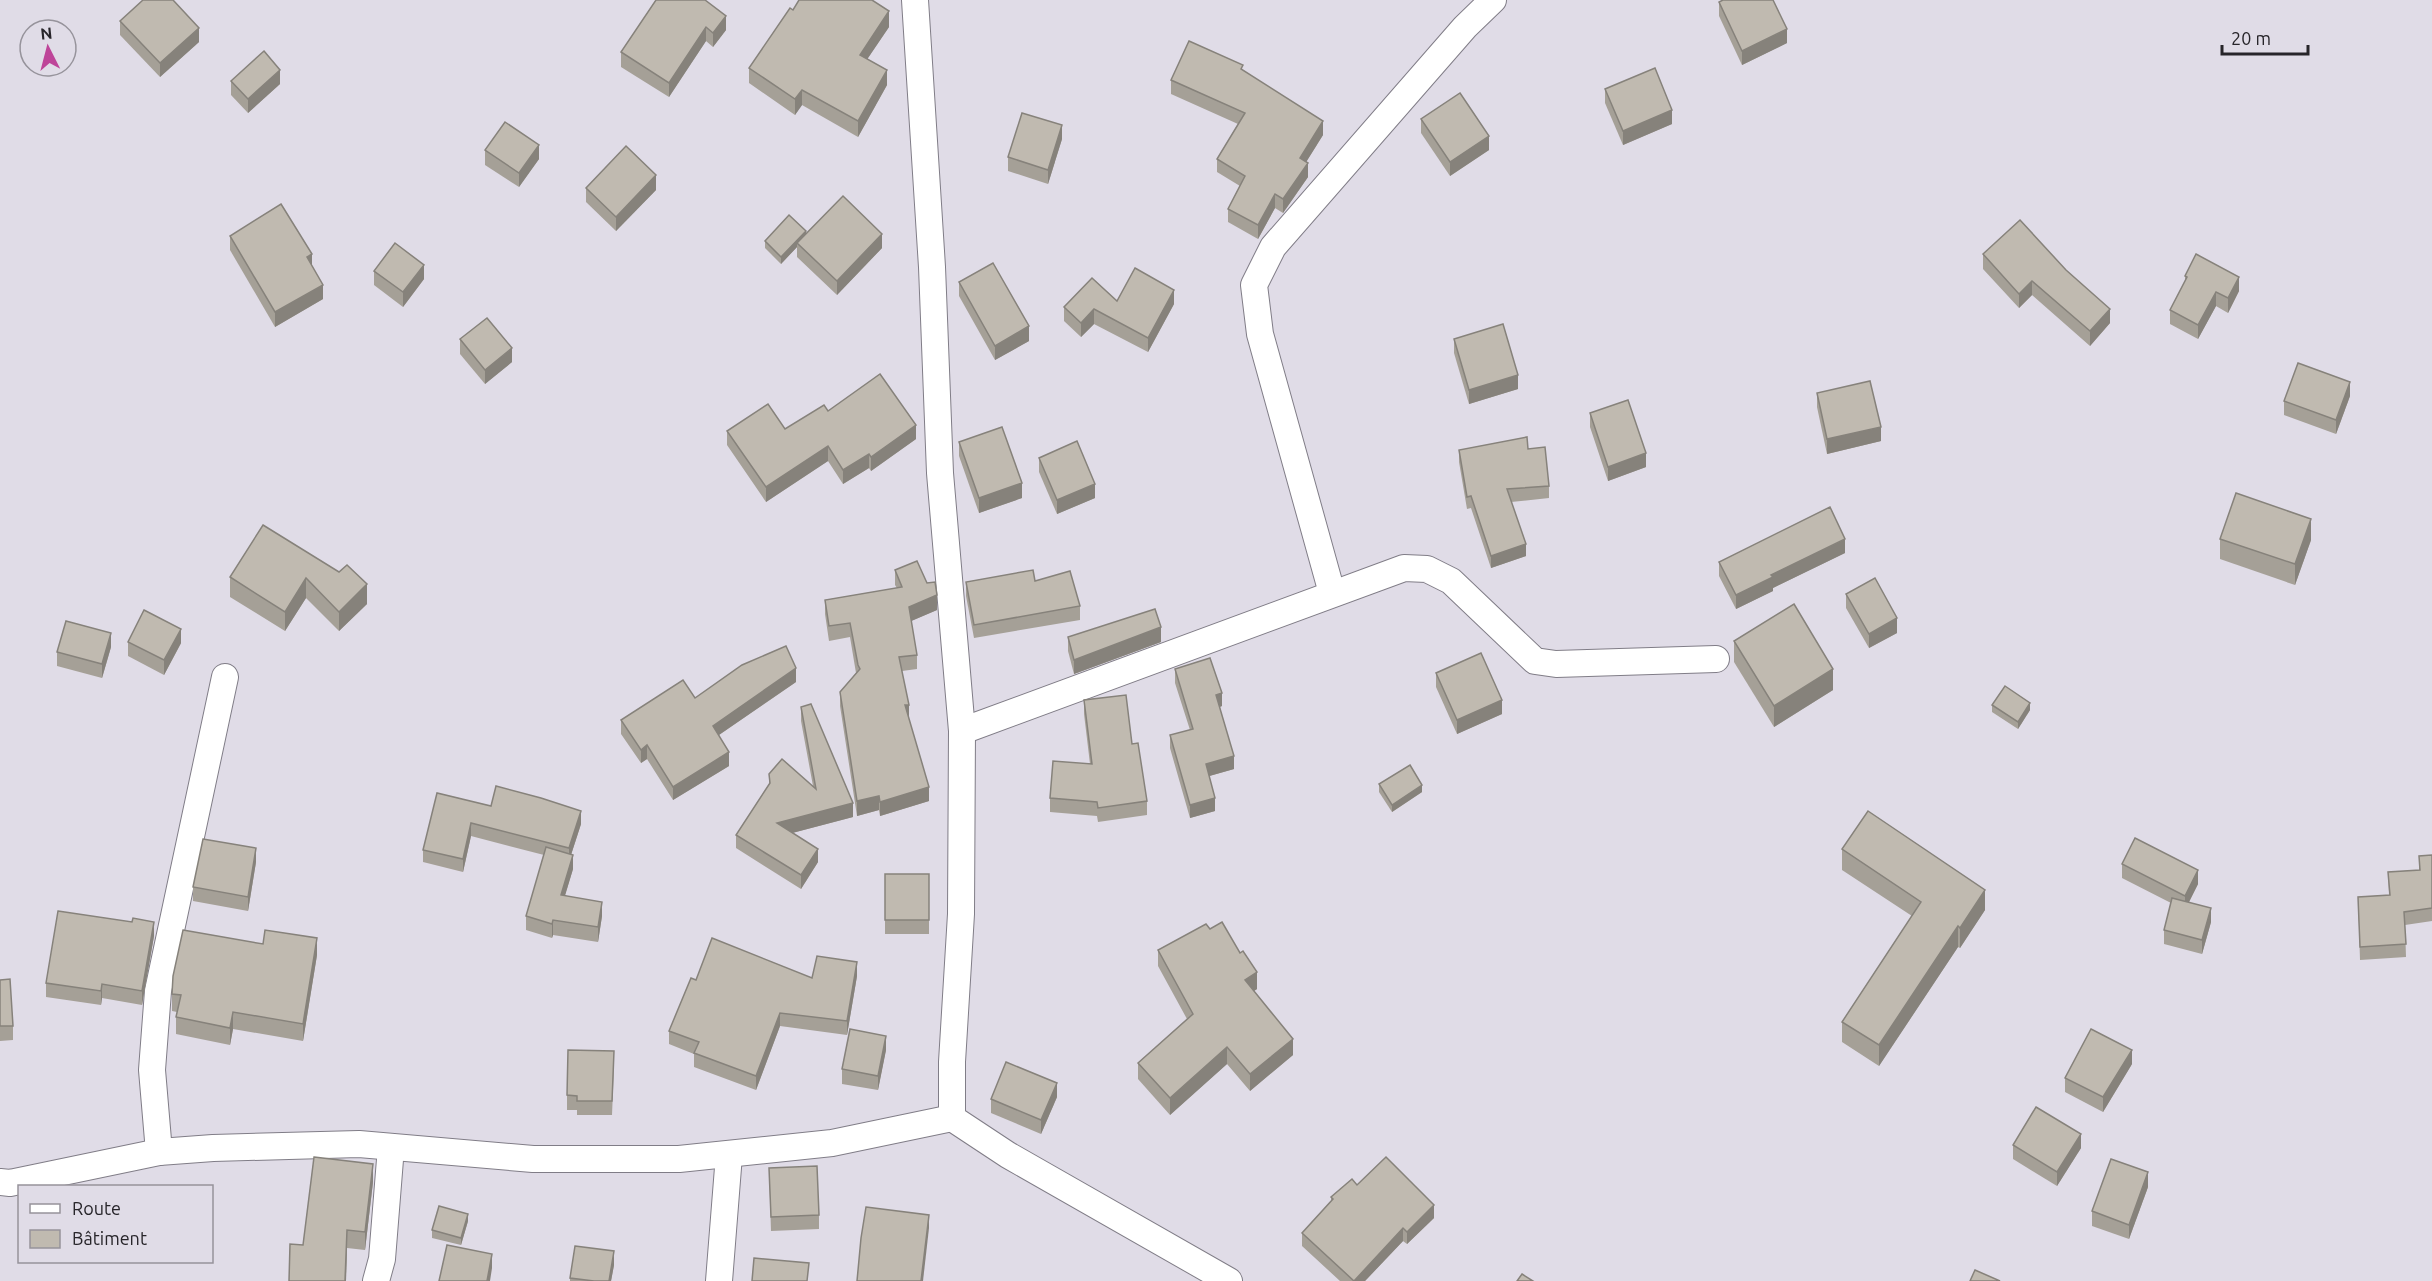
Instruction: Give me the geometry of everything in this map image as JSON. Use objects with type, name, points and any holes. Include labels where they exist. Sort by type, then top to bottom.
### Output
[{"type":"street","points":[[915,0],[932,267],[940,473],[962,731],[961,914],[952,1062],[952,1118]]},
{"type":"street","points":[[1332,593],[1260,333],[1254,285],[1273,247],[1465,27],[1494,0]]},
{"type":"street","points":[[962,731],[1404,568],[1427,569],[1451,581],[1535,661],[1556,664],[1716,659]]},
{"type":"street","points":[[159,1152],[152,1070],[158,991],[225,677]]},
{"type":"street","points":[[0,1182],[10,1184],[159,1152],[213,1148],[359,1144],[533,1159],[679,1159],[832,1143],[952,1118],[1008,1155],[1229,1281]]},
{"type":"street","points":[[376,1281],[382,1259],[391,1147]]},
{"type":"street","points":[[719,1281],[729,1155]]},
{"type":"building","points":[[143,0],[173,0],[199,28],[160,63],[120,21]]},
{"type":"building","points":[[656,0],[705,0],[726,16],[713,33],[706,27],[669,83],[621,52]]},
{"type":"building","points":[[799,0],[872,0],[889,11],[860,55],[887,70],[858,121],[802,90],[795,99],[749,68],[790,8],[793,10]]},
{"type":"building","points":[[1723,0],[1773,0],[1787,29],[1742,51],[1719,2]]},
{"type":"building","points":[[1189,41],[1243,65],[1241,69],[1323,121],[1300,158],[1308,163],[1283,199],[1275,194],[1258,225],[1228,209],[1245,176],[1217,159],[1245,113],[1171,80]]},
{"type":"building","points":[[264,51],[280,70],[248,99],[231,81]]},
{"type":"building","points":[[1655,68],[1672,110],[1623,131],[1605,89]]},
{"type":"building","points":[[1460,93],[1489,136],[1450,162],[1421,119]]},
{"type":"building","points":[[1022,113],[1062,125],[1048,170],[1008,157]]},
{"type":"building","points":[[505,122],[539,145],[519,173],[485,150]]},
{"type":"building","points":[[626,146],[656,175],[616,217],[586,188]]},
{"type":"building","points":[[843,196],[882,234],[837,281],[797,243]]},
{"type":"building","points":[[281,204],[312,254],[307,257],[323,285],[275,312],[230,236]]},
{"type":"building","points":[[789,215],[806,231],[781,257],[765,241]]},
{"type":"building","points":[[2020,220],[2066,270],[2110,309],[2090,331],[2032,281],[2019,294],[1983,254]]},
{"type":"building","points":[[395,243],[424,265],[403,292],[374,271]]},
{"type":"building","points":[[2196,254],[2239,277],[2228,298],[2216,292],[2198,325],[2170,310]]},
{"type":"building","points":[[993,263],[1029,326],[995,346],[959,282]]},
{"type":"building","points":[[1135,268],[1174,290],[1148,338],[1094,309],[1081,323],[1064,307],[1092,278],[1117,301]]},
{"type":"building","points":[[487,318],[512,348],[485,370],[460,339]]},
{"type":"building","points":[[1503,324],[1518,375],[1469,390],[1454,339]]},
{"type":"building","points":[[2298,363],[2350,382],[2336,420],[2284,401]]},
{"type":"building","points":[[880,374],[916,425],[871,457],[869,454],[843,470],[828,446],[766,487],[727,431],[768,404],[785,429],[824,405],[828,411]]},
{"type":"building","points":[[1870,381],[1881,427],[1827,439],[1817,393]]},
{"type":"building","points":[[1628,400],[1646,453],[1608,467],[1590,413]]},
{"type":"building","points":[[1002,427],[1022,483],[979,498],[959,442]]},
{"type":"building","points":[[1527,437],[1528,449],[1545,447],[1549,486],[1507,489],[1526,544],[1491,556],[1471,496],[1467,497],[1459,450]]},
{"type":"building","points":[[1077,441],[1095,484],[1057,500],[1039,458]]},
{"type":"building","points":[[2236,493],[2311,519],[2295,564],[2220,539]]},
{"type":"building","points":[[1830,507],[1845,539],[1736,595],[1719,562]]},
{"type":"building","points":[[263,525],[339,572],[347,565],[367,584],[339,612],[306,578],[285,612],[230,577]]},
{"type":"building","points":[[917,561],[927,583],[935,582],[937,595],[909,607],[917,655],[899,657],[909,705],[905,705],[929,787],[880,802],[879,796],[857,801],[840,692],[860,669],[850,623],[829,626],[825,600],[902,587],[895,570]]},
{"type":"building","points":[[1033,570],[1035,581],[1070,571],[1080,606],[974,625],[966,582]]},
{"type":"building","points":[[1875,578],[1897,618],[1869,634],[1846,594]]},
{"type":"building","points":[[1794,604],[1833,669],[1774,706],[1734,641]]},
{"type":"building","points":[[1155,609],[1161,627],[1074,660],[1068,637]]},
{"type":"building","points":[[144,610],[181,629],[164,660],[128,642]]},
{"type":"building","points":[[66,621],[111,633],[102,664],[57,652]]},
{"type":"building","points":[[786,646],[796,668],[713,726],[729,752],[673,787],[647,745],[641,750],[621,720],[683,680],[695,698],[742,665]]},
{"type":"building","points":[[1481,653],[1502,700],[1457,720],[1436,673]]},
{"type":"building","points":[[1210,658],[1222,693],[1216,695],[1234,756],[1206,764],[1215,798],[1190,805],[1170,735],[1193,729],[1175,669]]},
{"type":"building","points":[[2005,686],[2030,703],[2018,722],[1992,705]]},
{"type":"building","points":[[1126,695],[1132,744],[1138,743],[1147,801],[1098,808],[1097,802],[1050,798],[1053,761],[1092,764],[1084,700]]},
{"type":"building","points":[[811,704],[853,803],[777,823],[818,849],[801,875],[736,835],[770,783],[769,774],[782,759],[816,789],[801,707]]},
{"type":"building","points":[[1410,765],[1422,785],[1392,805],[1379,784]]},
{"type":"building","points":[[496,786],[581,811],[569,848],[471,823],[463,859],[423,850],[437,793],[491,806]]},
{"type":"building","points":[[1868,811],[1985,890],[1960,928],[1958,926],[1879,1045],[1842,1022],[1921,902],[1842,849]]},
{"type":"building","points":[[2135,838],[2198,870],[2185,896],[2122,864]]},
{"type":"building","points":[[203,839],[256,848],[248,897],[193,887]]},
{"type":"building","points":[[546,847],[573,855],[561,895],[602,902],[598,927],[553,920],[552,924],[526,916]]},
{"type":"building","points":[[2432,855],[2432,908],[2404,912],[2406,944],[2360,947],[2358,897],[2390,895],[2388,872],[2420,870],[2419,856]]},
{"type":"building","points":[[885,874],[929,874],[929,920],[885,920]]},
{"type":"building","points":[[2172,898],[2211,908],[2202,940],[2164,930]]},
{"type":"building","points":[[58,911],[132,922],[133,918],[154,922],[142,991],[102,984],[101,991],[46,983]]},
{"type":"building","points":[[1222,922],[1240,953],[1243,951],[1257,972],[1245,980],[1293,1039],[1250,1074],[1227,1047],[1170,1098],[1138,1063],[1193,1014],[1158,950],[1206,924],[1210,929]]},
{"type":"building","points":[[183,930],[263,944],[265,930],[317,938],[303,1024],[233,1012],[230,1028],[176,1017],[181,995],[172,994],[173,976]]},
{"type":"building","points":[[712,938],[812,978],[817,956],[857,962],[847,1021],[780,1013],[756,1076],[694,1053],[699,1042],[669,1031],[691,978],[696,980]]},
{"type":"building","points":[[10,979],[13,1026],[0,1026],[0,980]]},
{"type":"building","points":[[850,1029],[886,1036],[878,1076],[842,1069]]},
{"type":"building","points":[[2091,1029],[2132,1050],[2103,1097],[2065,1078]]},
{"type":"building","points":[[568,1050],[614,1051],[612,1101],[577,1101],[577,1096],[567,1095]]},
{"type":"building","points":[[1006,1062],[1057,1083],[1041,1120],[991,1099]]},
{"type":"building","points":[[2036,1107],[2081,1134],[2057,1172],[2013,1145]]},
{"type":"building","points":[[314,1157],[373,1164],[365,1232],[347,1230],[345,1281],[289,1281],[290,1244],[303,1245]]},
{"type":"building","points":[[1386,1157],[1434,1205],[1407,1232],[1403,1228],[1354,1281],[1302,1233],[1333,1199],[1331,1197],[1352,1179],[1357,1185]]},
{"type":"building","points":[[2111,1159],[2148,1172],[2129,1225],[2092,1211]]},
{"type":"building","points":[[817,1166],[819,1215],[771,1217],[769,1168]]},
{"type":"building","points":[[439,1206],[468,1214],[461,1238],[432,1230]]},
{"type":"building","points":[[866,1207],[929,1215],[921,1281],[857,1281]]},
{"type":"building","points":[[447,1245],[492,1254],[487,1281],[439,1281]]},
{"type":"building","points":[[575,1246],[614,1251],[609,1281],[570,1278]]},
{"type":"building","points":[[754,1258],[809,1263],[807,1281],[752,1281]]},
{"type":"building","points":[[1975,1270],[2000,1281],[1970,1281]]},
{"type":"building","points":[[1522,1274],[1533,1281],[1517,1281]]}]
